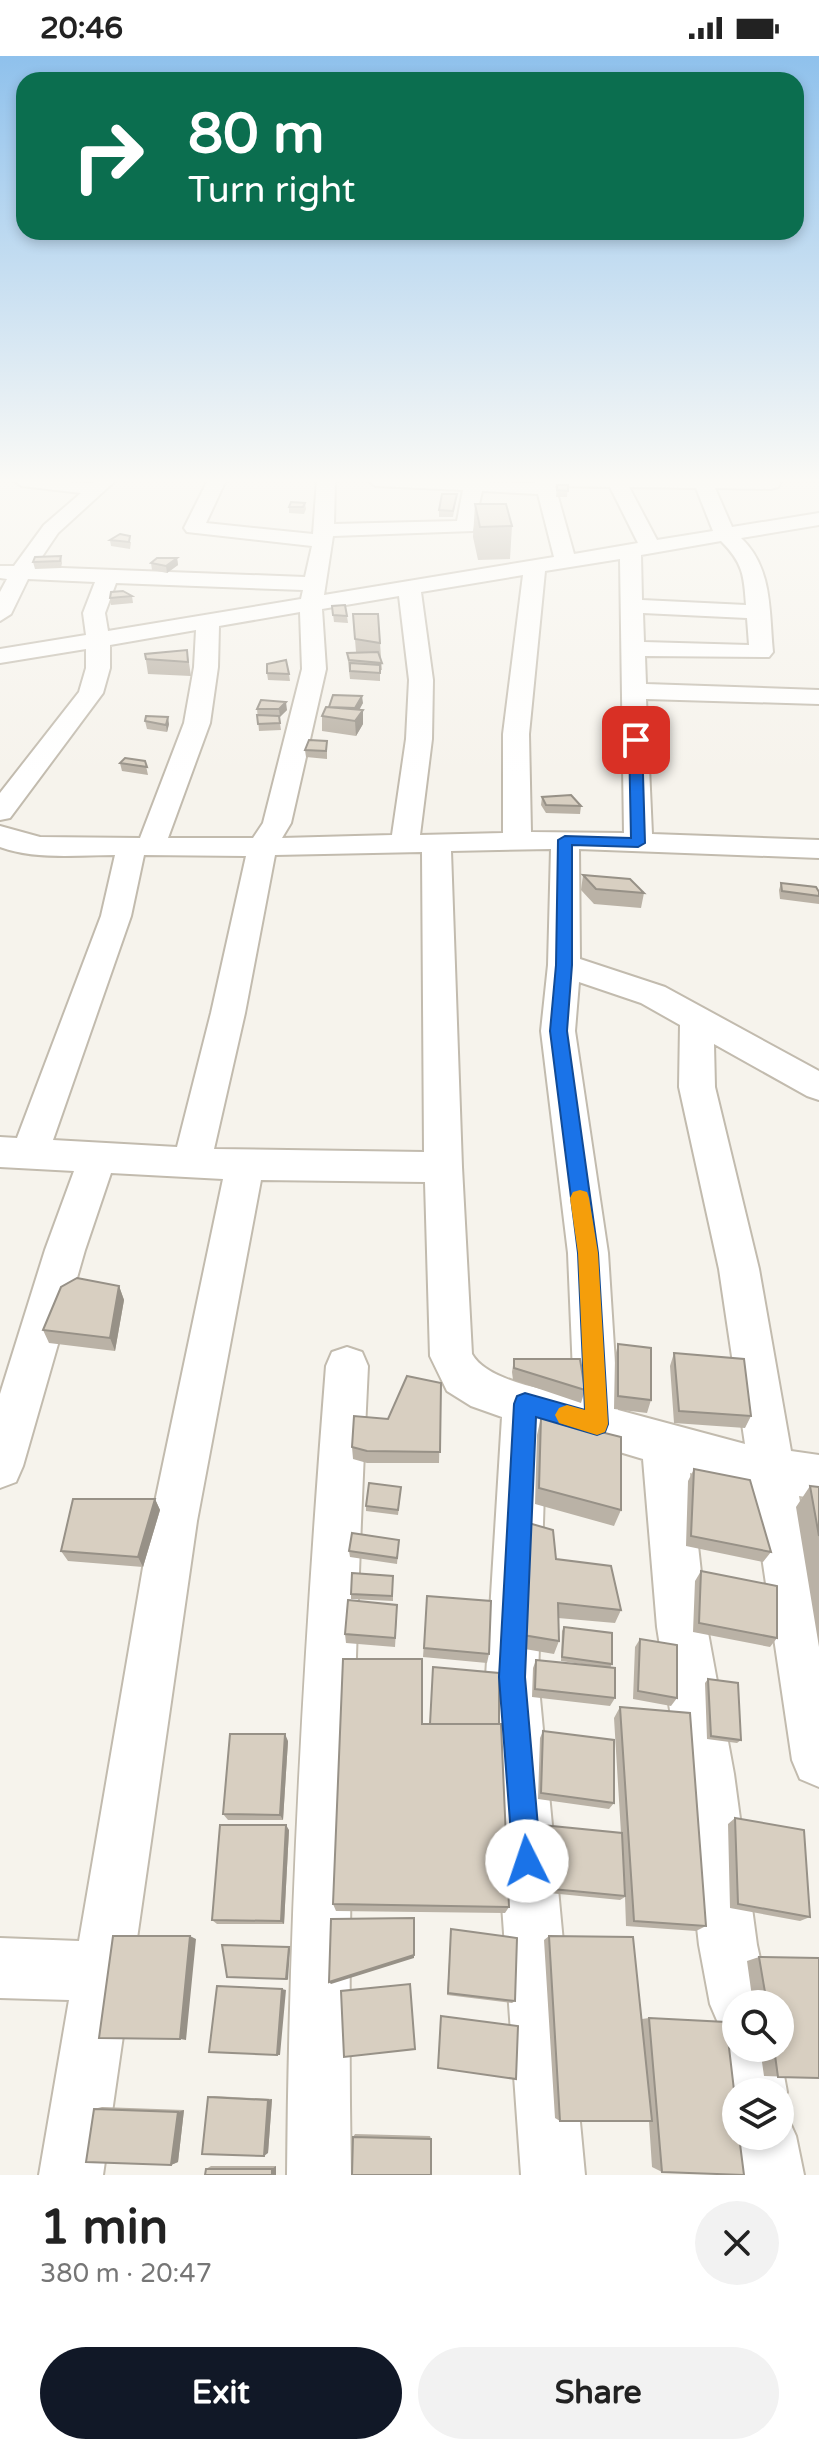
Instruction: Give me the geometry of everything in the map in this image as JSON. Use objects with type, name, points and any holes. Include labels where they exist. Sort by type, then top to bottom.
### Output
[{"type":"street","points":[[0,614],[8,579]]},
{"type":"street","points":[[0,812],[91,693],[98,668],[94,613],[107,579]]},
{"type":"street","points":[[150,579],[313,594]]},
{"type":"street","points":[[192,1162],[228,1013],[262,847],[277,823],[314,669],[316,579]]},
{"type":"street","points":[[0,656],[208,623],[313,594],[393,579]]},
{"type":"street","points":[[414,579],[421,680],[421,843],[443,1167],[451,1356],[462,1377],[486,1392],[728,1463],[819,1477]]},
{"type":"street","points":[[517,841],[516,734],[534,579]]},
{"type":"street","points":[[635,579],[631,606],[638,843]]},
{"type":"street","points":[[634,649],[758,654],[762,650],[755,579]]},
{"type":"street","points":[[631,606],[758,612]]},
{"type":"street","points":[[208,623],[206,667],[197,723],[142,845],[116,916],[15,1153],[245,1165],[443,1167]]},
{"type":"street","points":[[635,691],[819,697]]},
{"type":"street","points":[[0,871],[6,838],[40,846],[262,847],[565,840],[819,849]]},
{"type":"street","points":[[565,840],[564,965],[558,1031],[588,1253],[597,1424]]},
{"type":"street","points":[[564,965],[653,995],[819,1087]]},
{"type":"street","points":[[697,1019],[697,1087],[739,1269],[819,1760]]},
{"type":"street","points":[[0,1466],[65,1250],[98,1157]]},
{"type":"street","points":[[71,2175],[174,1521],[245,1165]]},
{"type":"street","points":[[319,2175],[318,1984],[337,1524],[347,1366]]},
{"type":"street","points":[[525,1404],[512,1677],[553,2175]]},
{"type":"street","points":[[664,1444],[682,1627],[707,1774],[728,1945],[737,1990]]},
{"type":"street","points":[[0,1968],[102,1971]]},
{"type":"street","points":[[767,2150],[772,2175]]},
{"type":"building","points":[[123,591],[132,596],[110,598],[111,592]]},
{"type":"building","points":[[345,605],[347,616],[333,615],[332,606]]},
{"type":"building","points":[[353,614],[378,614],[380,643],[355,639]]},
{"type":"building","points":[[187,650],[188,662],[146,659],[145,654]]},
{"type":"building","points":[[378,652],[382,663],[349,660],[347,653]]},
{"type":"building","points":[[286,660],[289,674],[267,673],[267,664]]},
{"type":"building","points":[[350,663],[380,665],[380,673],[350,671]]},
{"type":"building","points":[[333,695],[362,696],[355,708],[329,707]]},
{"type":"building","points":[[261,700],[286,702],[279,709],[257,709]]},
{"type":"building","points":[[326,707],[363,710],[355,721],[322,716]]},
{"type":"building","points":[[257,715],[279,716],[280,723],[258,724]]},
{"type":"building","points":[[146,716],[168,717],[166,725],[145,721]]},
{"type":"building","points":[[309,740],[327,741],[326,751],[305,750]]},
{"type":"building","points":[[125,758],[145,761],[147,767],[120,763]]},
{"type":"building","points":[[571,795],[581,806],[546,805],[542,797]]},
{"type":"building","points":[[583,875],[630,879],[644,893],[596,889]]},
{"type":"building","points":[[781,883],[816,887],[819,896],[782,891]]},
{"type":"building","points":[[77,1278],[119,1286],[110,1338],[43,1330],[61,1287]]},
{"type":"building","points":[[618,1344],[651,1348],[651,1400],[618,1396]]},
{"type":"building","points":[[674,1353],[744,1359],[751,1416],[679,1411]]},
{"type":"building","points":[[514,1359],[580,1359],[585,1390],[514,1368]]},
{"type":"building","points":[[407,1376],[441,1383],[440,1452],[367,1451],[352,1447],[354,1416],[388,1419]]},
{"type":"building","points":[[541,1417],[621,1437],[621,1510],[539,1488]]},
{"type":"building","points":[[694,1469],[750,1480],[771,1552],[691,1536]]},
{"type":"building","points":[[369,1483],[401,1487],[398,1510],[366,1506]]},
{"type":"building","points":[[810,1486],[819,1487],[819,1536]]},
{"type":"building","points":[[73,1499],[155,1499],[138,1557],[61,1551]]},
{"type":"building","points":[[525,1522],[553,1530],[556,1559],[611,1566],[621,1610],[558,1603],[559,1641],[523,1635],[520,1627]]},
{"type":"building","points":[[352,1533],[399,1540],[397,1558],[349,1551]]},
{"type":"building","points":[[701,1571],[777,1586],[777,1638],[699,1623]]},
{"type":"building","points":[[352,1573],[393,1576],[392,1596],[351,1594]]},
{"type":"building","points":[[427,1596],[491,1601],[489,1654],[424,1648]]},
{"type":"building","points":[[348,1600],[397,1605],[395,1638],[345,1634]]},
{"type":"building","points":[[564,1627],[612,1633],[612,1664],[562,1657]]},
{"type":"building","points":[[640,1639],[677,1645],[677,1698],[638,1691]]},
{"type":"building","points":[[343,1659],[422,1659],[422,1724],[501,1724],[509,1907],[333,1904]]},
{"type":"building","points":[[536,1660],[615,1668],[615,1698],[535,1689]]},
{"type":"building","points":[[433,1667],[499,1673],[499,1724],[430,1724]]},
{"type":"building","points":[[708,1679],[738,1683],[741,1740],[711,1736]]},
{"type":"building","points":[[620,1707],[690,1713],[706,1926],[634,1921]]},
{"type":"building","points":[[543,1731],[614,1740],[614,1803],[541,1793]]},
{"type":"building","points":[[230,1734],[285,1734],[280,1815],[223,1814]]},
{"type":"building","points":[[735,1818],[804,1830],[810,1917],[738,1904]]},
{"type":"building","points":[[220,1825],[286,1825],[281,1921],[212,1920]]},
{"type":"building","points":[[542,1825],[622,1833],[625,1896],[542,1888]]},
{"type":"building","points":[[414,1918],[414,1955],[329,1982],[331,1919]]},
{"type":"building","points":[[451,1929],[517,1938],[515,2001],[448,1993]]},
{"type":"building","points":[[113,1936],[190,1936],[180,2039],[99,2038]]},
{"type":"building","points":[[549,1936],[633,1937],[652,2121],[560,2121]]},
{"type":"building","points":[[222,1945],[289,1947],[286,1979],[227,1977]]},
{"type":"building","points":[[759,1957],[819,1958],[819,2078],[778,2077],[776,2062],[794,2062],[794,1990],[765,1990]]},
{"type":"building","points":[[410,1984],[415,2049],[344,2057],[341,1991]]},
{"type":"building","points":[[217,1986],[282,1989],[277,2055],[209,2052]]},
{"type":"building","points":[[441,2016],[518,2026],[516,2079],[438,2068]]},
{"type":"building","points":[[649,2018],[722,2022],[722,2062],[731,2062],[733,2078],[722,2078],[722,2150],[741,2150],[744,2175],[662,2172]]},
{"type":"building","points":[[208,2097],[268,2100],[264,2156],[202,2154]]},
{"type":"building","points":[[94,2109],[178,2112],[171,2165],[86,2162]]},
{"type":"building","points":[[353,2137],[431,2139],[431,2175],[352,2175]]},
{"type":"building","points":[[206,2169],[272,2169],[272,2175],[205,2175]]},
{"type":"slow traffic","points":[[567,1415],[597,1424],[588,1253],[580,1198]]},
{"type":"route","points":[[527,1861],[512,1677],[525,1404],[597,1424],[588,1253],[558,1031],[564,965],[565,840],[638,843],[636,740]]}]
